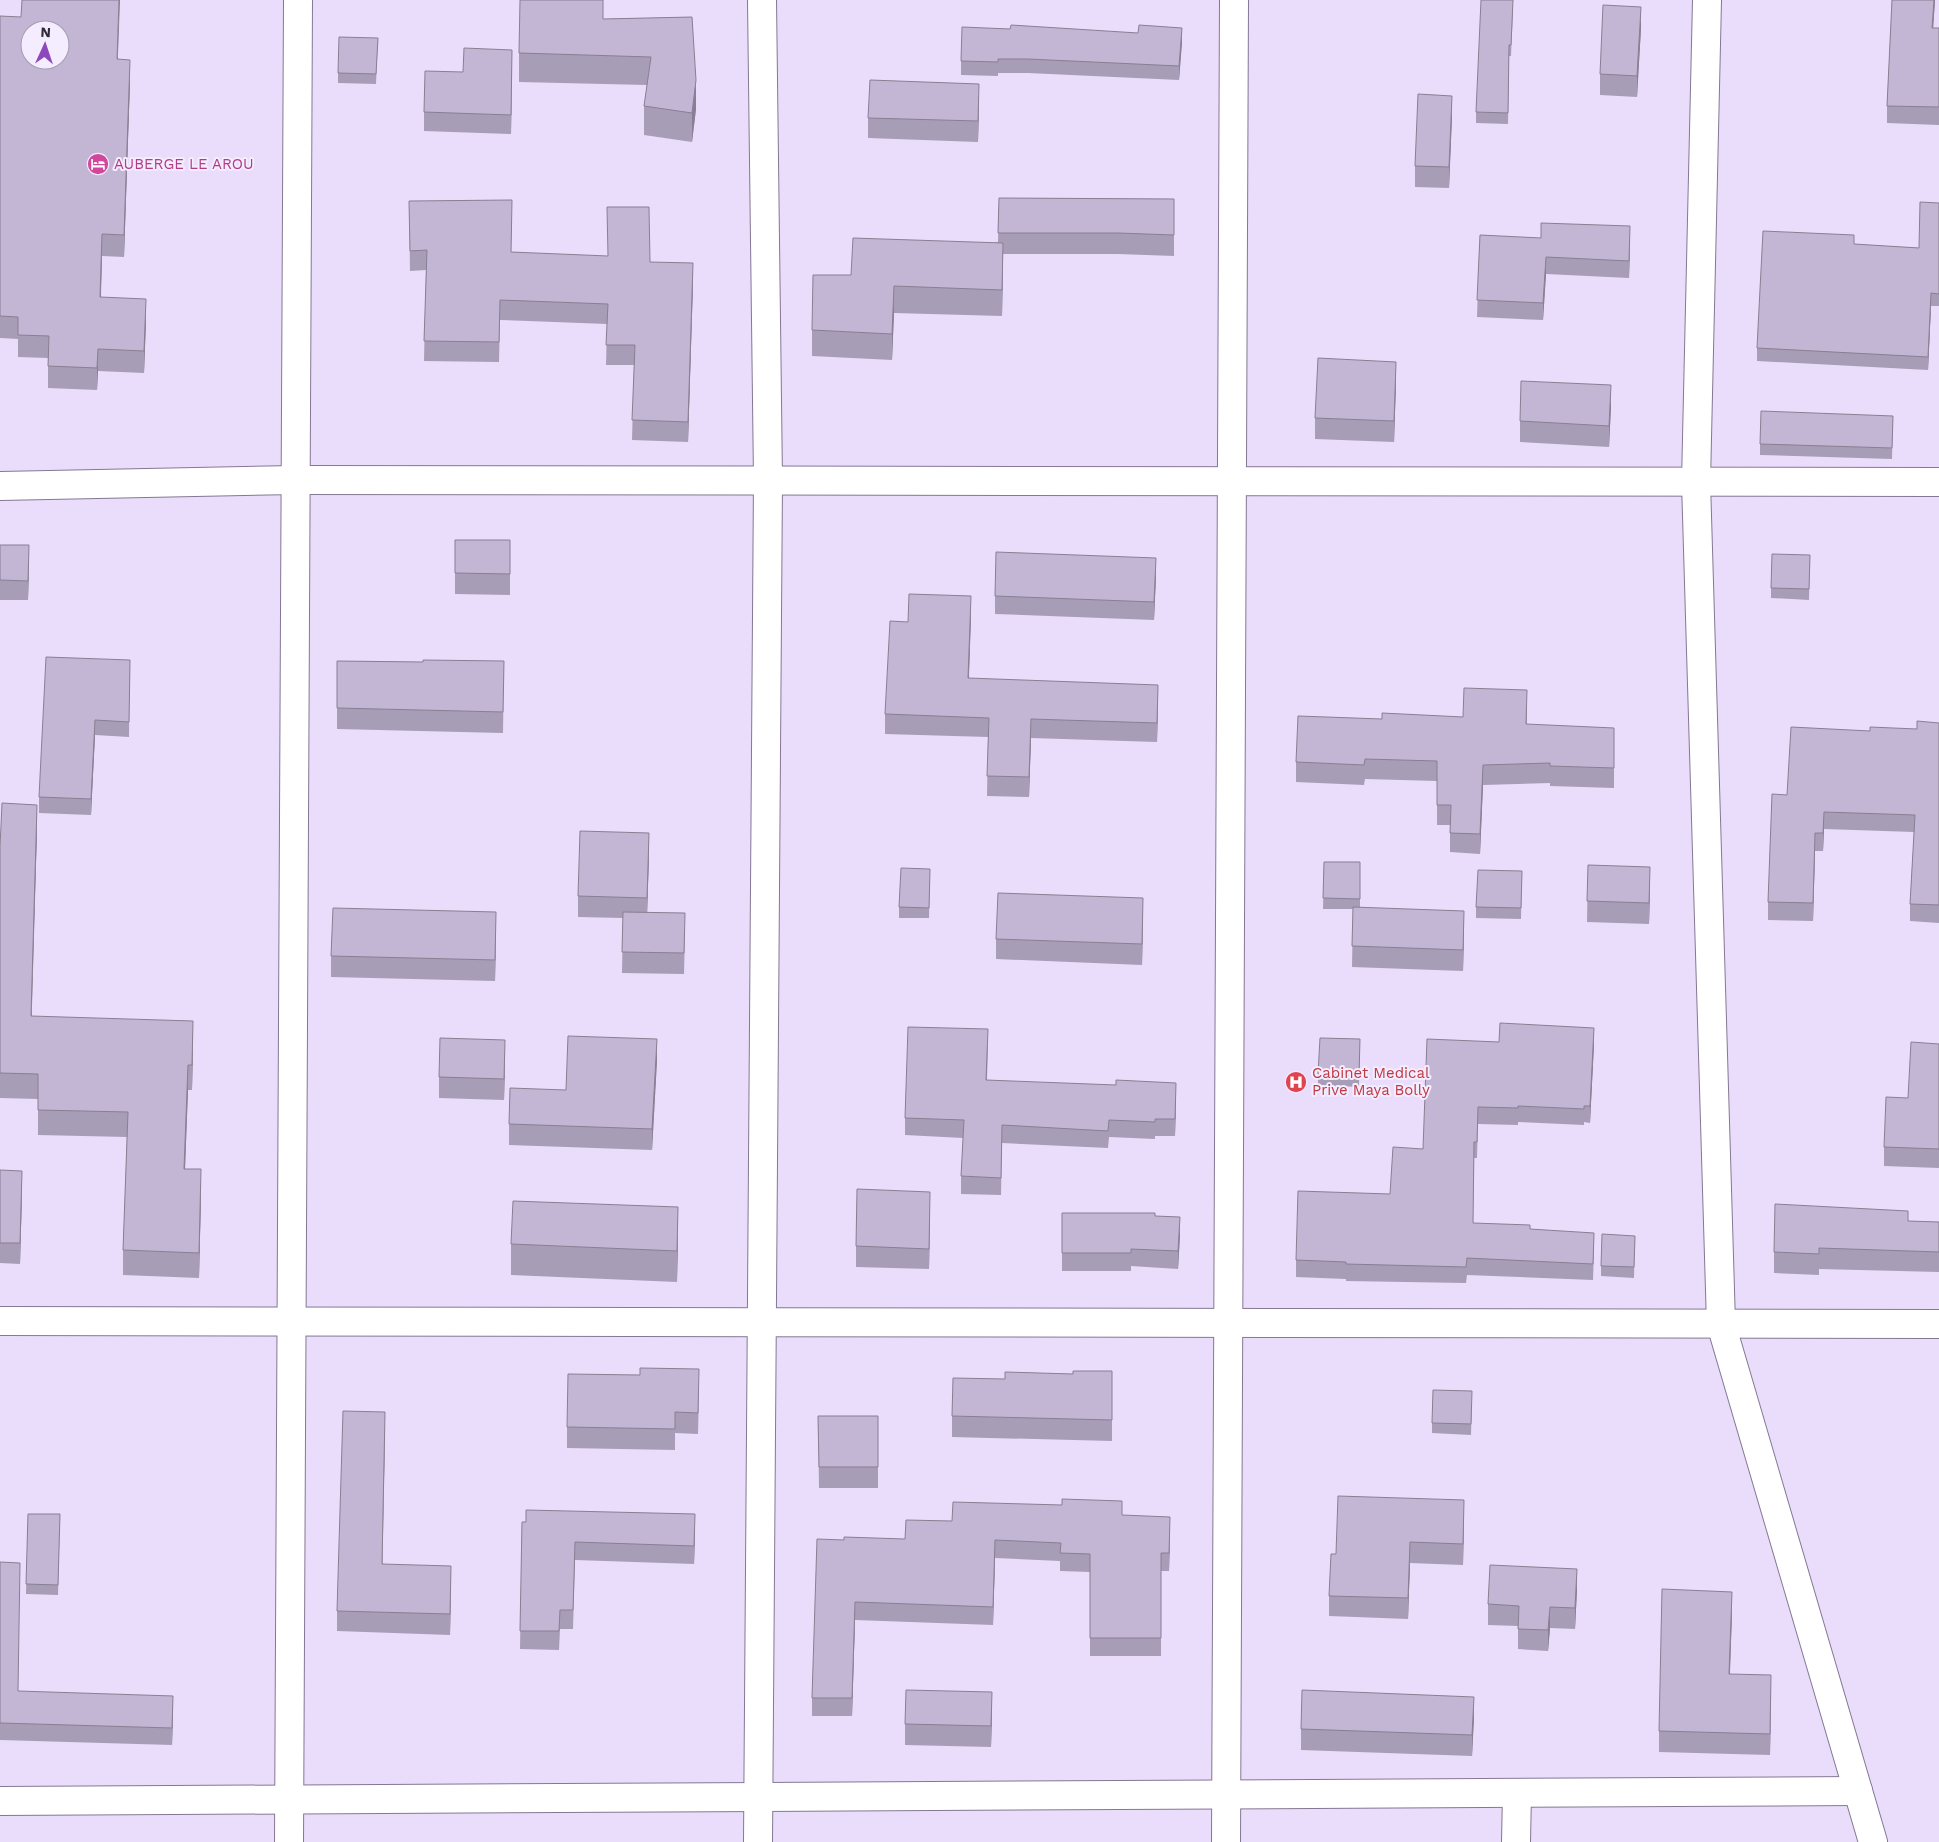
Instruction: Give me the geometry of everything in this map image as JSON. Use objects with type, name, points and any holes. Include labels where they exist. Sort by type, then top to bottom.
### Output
[{"type":"street","points":[[289,1842],[298,0]]},
{"type":"street","points":[[758,1842],[760,1322],[768,480],[762,0]]},
{"type":"street","points":[[1226,1842],[1234,0]]},
{"type":"street","points":[[1707,0],[1696,482],[1720,1324],[1873,1842]]},
{"type":"street","points":[[0,486],[296,480],[1939,482]]},
{"type":"street","points":[[0,1321],[1939,1324]]},
{"type":"street","points":[[0,1801],[1858,1791]]},
{"type":"street","points":[[1516,1842],[1517,1793]]},
{"type":"building","points":[[22,0],[119,0],[117,59],[130,60],[124,235],[102,234],[100,297],[146,299],[144,351],[98,349],[97,368],[48,366],[49,336],[18,335],[18,317],[0,316],[0,16],[21,17]]},
{"type":"building","points":[[520,0],[603,0],[603,19],[692,17],[696,80],[692,113],[644,106],[651,57],[519,53]]},
{"type":"building","points":[[1481,0],[1513,0],[1511,45],[1509,45],[1508,113],[1476,112]]},
{"type":"building","points":[[1892,0],[1934,0],[1932,28],[1939,28],[1939,107],[1887,106]]},
{"type":"building","points":[[1603,5],[1641,7],[1637,76],[1600,74]]},
{"type":"building","points":[[1011,25],[1138,33],[1139,25],[1182,28],[1179,66],[1028,59],[998,59],[998,62],[961,61],[962,27],[1010,29]]},
{"type":"building","points":[[339,37],[378,38],[376,74],[338,73]]},
{"type":"building","points":[[464,48],[512,50],[511,115],[424,112],[425,71],[463,72]]},
{"type":"building","points":[[870,80],[979,84],[978,121],[868,118]]},
{"type":"building","points":[[1418,94],[1452,96],[1449,167],[1415,166]]},
{"type":"building","points":[[999,198],[1174,199],[1174,235],[998,233]]},
{"type":"building","points":[[512,200],[511,252],[608,256],[607,207],[649,207],[650,262],[693,263],[688,422],[632,420],[635,345],[606,345],[608,304],[500,300],[499,342],[424,341],[427,250],[410,251],[409,201]]},
{"type":"building","points":[[1920,202],[1939,203],[1939,294],[1931,293],[1928,357],[1757,348],[1763,231],[1854,235],[1854,244],[1919,248]]},
{"type":"building","points":[[1541,223],[1630,226],[1629,261],[1546,257],[1543,303],[1477,300],[1480,235],[1541,238]]},
{"type":"building","points":[[853,238],[1003,243],[1002,290],[894,286],[892,334],[812,330],[813,275],[851,275]]},
{"type":"building","points":[[1318,358],[1396,362],[1394,421],[1315,418]]},
{"type":"building","points":[[1521,381],[1611,385],[1609,426],[1520,421]]},
{"type":"building","points":[[1761,411],[1893,416],[1892,448],[1760,444]]},
{"type":"building","points":[[455,540],[510,540],[510,574],[455,573]]},
{"type":"building","points":[[0,545],[29,545],[28,581],[0,580]]},
{"type":"building","points":[[996,552],[1156,558],[1154,602],[995,596]]},
{"type":"building","points":[[1772,554],[1810,555],[1809,589],[1771,588]]},
{"type":"building","points":[[909,594],[971,596],[968,678],[1158,685],[1157,723],[1031,719],[1029,777],[987,776],[989,718],[885,714],[890,621],[908,622]]},
{"type":"building","points":[[46,657],[130,660],[129,722],[95,720],[91,799],[39,797]]},
{"type":"building","points":[[423,660],[504,661],[503,712],[337,708],[337,661],[423,662]]},
{"type":"building","points":[[1464,688],[1527,690],[1526,724],[1614,728],[1614,768],[1550,766],[1550,763],[1483,765],[1480,834],[1450,833],[1451,805],[1437,805],[1437,761],[1365,759],[1364,765],[1296,762],[1298,716],[1382,719],[1382,713],[1463,717]]},
{"type":"building","points":[[1917,721],[1939,723],[1939,905],[1910,904],[1915,815],[1824,812],[1823,833],[1815,833],[1813,903],[1768,902],[1772,794],[1787,795],[1791,727],[1870,731],[1870,727],[1917,729]]},
{"type":"building","points":[[2,803],[37,805],[31,1016],[193,1021],[192,1065],[188,1065],[184,1169],[201,1169],[199,1253],[123,1250],[128,1112],[38,1110],[38,1074],[0,1073],[0,847]]},
{"type":"building","points":[[580,831],[649,833],[647,898],[578,896]]},
{"type":"building","points":[[1324,862],[1360,862],[1360,899],[1323,898]]},
{"type":"building","points":[[1588,865],[1650,867],[1649,903],[1587,901]]},
{"type":"building","points":[[901,868],[930,869],[929,908],[899,907]]},
{"type":"building","points":[[1478,870],[1522,871],[1521,908],[1476,907]]},
{"type":"building","points":[[998,893],[1143,898],[1142,944],[996,939]]},
{"type":"building","points":[[1353,907],[1464,911],[1463,950],[1352,946]]},
{"type":"building","points":[[333,908],[496,912],[495,960],[331,956]]},
{"type":"building","points":[[623,912],[685,913],[684,953],[622,952]]},
{"type":"building","points":[[1500,1023],[1594,1028],[1590,1106],[1584,1106],[1584,1109],[1518,1106],[1518,1108],[1478,1107],[1477,1142],[1474,1142],[1473,1223],[1530,1225],[1530,1229],[1594,1233],[1593,1264],[1467,1258],[1466,1267],[1346,1264],[1346,1262],[1296,1260],[1298,1191],[1390,1194],[1393,1147],[1423,1149],[1427,1039],[1499,1042]]},
{"type":"building","points":[[908,1027],[988,1029],[986,1080],[1116,1085],[1116,1080],[1176,1083],[1175,1119],[1155,1119],[1155,1122],[1109,1120],[1108,1131],[1002,1125],[1001,1178],[961,1176],[964,1120],[905,1118]]},
{"type":"building","points":[[568,1036],[657,1039],[652,1129],[509,1124],[510,1088],[566,1090]]},
{"type":"building","points":[[440,1038],[505,1040],[504,1079],[439,1077]]},
{"type":"building","points":[[1320,1038],[1360,1039],[1359,1076],[1318,1074]]},
{"type":"building","points":[[1911,1042],[1939,1044],[1939,1149],[1884,1147],[1886,1097],[1908,1098]]},
{"type":"building","points":[[0,1170],[22,1171],[20,1243],[0,1243]]},
{"type":"building","points":[[857,1189],[930,1192],[929,1249],[856,1246]]},
{"type":"building","points":[[513,1201],[678,1207],[677,1251],[511,1244]]},
{"type":"building","points":[[1775,1204],[1908,1211],[1908,1221],[1939,1222],[1939,1252],[1819,1248],[1819,1254],[1774,1252]]},
{"type":"building","points":[[1062,1213],[1155,1213],[1155,1216],[1180,1217],[1178,1251],[1131,1249],[1131,1253],[1062,1253]]},
{"type":"building","points":[[1602,1234],[1635,1236],[1634,1267],[1601,1266]]},
{"type":"building","points":[[640,1368],[699,1369],[698,1413],[675,1412],[675,1429],[567,1427],[568,1374],[640,1375]]},
{"type":"building","points":[[1073,1371],[1112,1371],[1112,1420],[952,1416],[953,1378],[1005,1379],[1005,1372],[1073,1374]]},
{"type":"building","points":[[1433,1390],[1472,1391],[1471,1424],[1432,1423]]},
{"type":"building","points":[[343,1411],[385,1412],[382,1564],[451,1566],[450,1614],[337,1611]]},
{"type":"building","points":[[818,1416],[878,1416],[878,1467],[819,1467]]},
{"type":"building","points":[[1338,1496],[1464,1500],[1463,1544],[1410,1542],[1408,1598],[1329,1596],[1331,1554],[1336,1554]]},
{"type":"building","points":[[1062,1499],[1122,1501],[1122,1515],[1170,1517],[1169,1553],[1161,1553],[1161,1638],[1090,1638],[1090,1554],[1060,1553],[1061,1543],[995,1540],[993,1607],[855,1602],[852,1698],[812,1698],[817,1539],[844,1540],[844,1537],[905,1539],[906,1520],[952,1521],[953,1502],[1062,1505]]},
{"type":"building","points":[[526,1510],[695,1514],[694,1546],[575,1542],[573,1610],[560,1610],[559,1631],[520,1631],[522,1522],[526,1522]]},
{"type":"building","points":[[28,1514],[60,1514],[58,1585],[26,1584]]},
{"type":"building","points":[[0,1562],[20,1563],[18,1691],[173,1696],[172,1728],[0,1723]]},
{"type":"building","points":[[1490,1565],[1577,1569],[1575,1608],[1550,1607],[1548,1630],[1518,1629],[1519,1606],[1488,1604]]},
{"type":"building","points":[[1662,1589],[1732,1592],[1729,1674],[1771,1675],[1770,1734],[1659,1731]]},
{"type":"building","points":[[906,1690],[992,1692],[991,1726],[905,1724]]},
{"type":"building","points":[[1302,1690],[1474,1697],[1472,1735],[1301,1729]]},
{"type":"place","name":"AUBERGE LE AROU","points":[[98,164]]},
{"type":"place","name":"Cabinet Medical Prive Maya Bolly","points":[[1296,1082]]}]
